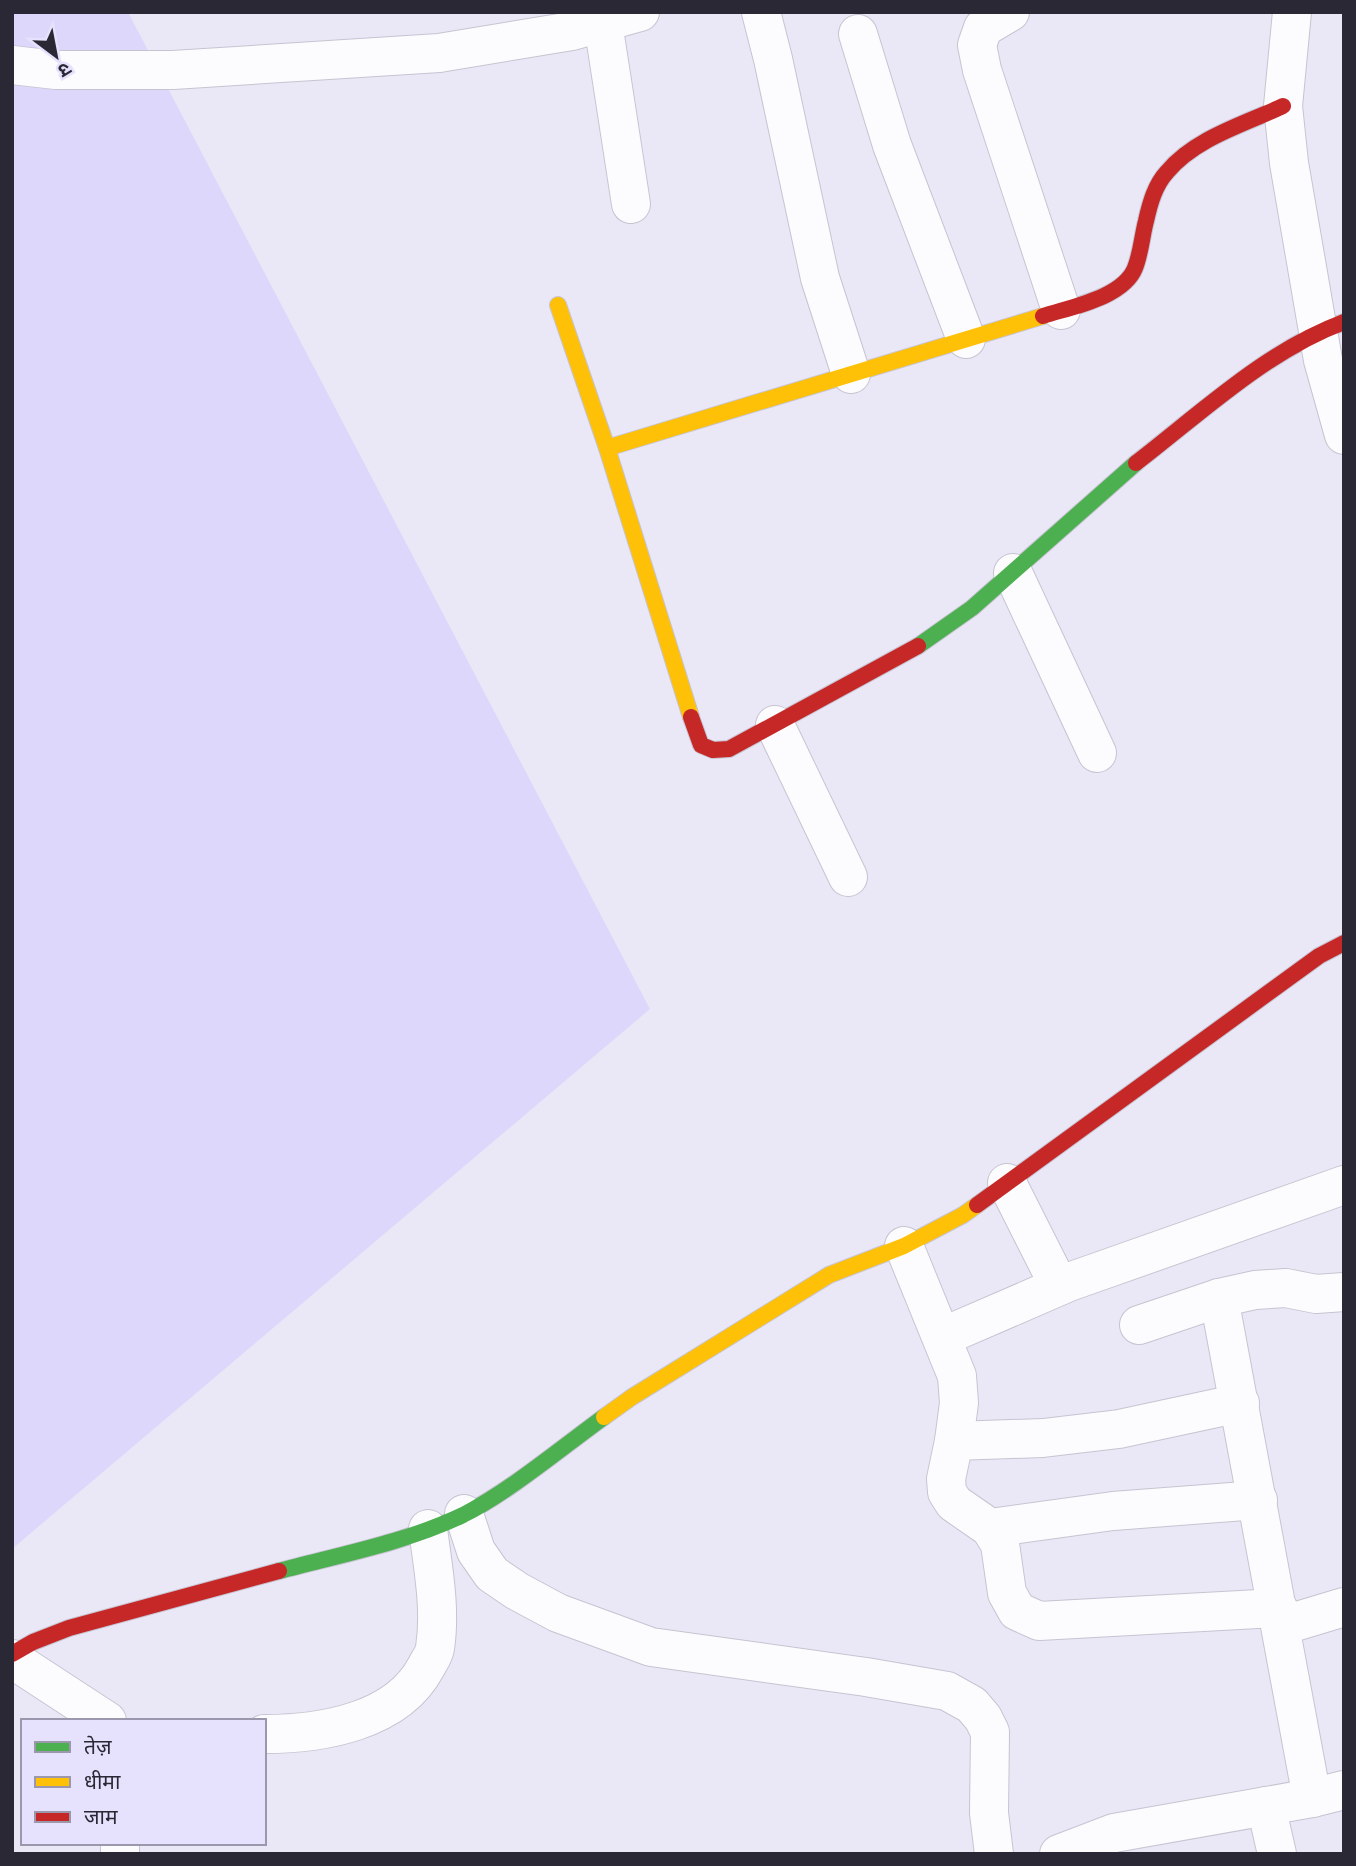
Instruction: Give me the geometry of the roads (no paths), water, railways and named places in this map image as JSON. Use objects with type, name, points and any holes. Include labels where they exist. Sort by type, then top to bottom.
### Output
[{"type":"street","points":[[12,65],[56,70],[173,70],[439,53],[580,22],[640,12]]},
{"type":"street","points":[[761,12],[774,59],[820,278],[851,374]]},
{"type":"street","points":[[1010,12],[983,28],[977,44],[982,70],[1061,310]]},
{"type":"street","points":[[1292,12],[1283,106],[1289,163],[1330,327],[1322,360],[1344,435]]},
{"type":"street","points":[[580,22],[631,204]]},
{"type":"street","points":[[858,34],[892,145],[966,339]]},
{"type":"street","points":[[607,448],[1088,302],[1114,291],[1129,280],[1135,268],[1157,187],[1175,163],[1188,152],[1283,106]]},
{"type":"street","points":[[558,305],[607,448],[701,745],[714,752],[728,751],[933,637],[1013,573],[1118,477],[1252,373],[1330,327]]},
{"type":"street","points":[[1013,573],[1097,753]]},
{"type":"street","points":[[775,725],[848,877]]},
{"type":"street","points":[[104,1719],[12,1656],[33,1642],[69,1628],[428,1530],[464,1514],[509,1486],[632,1397],[829,1275],[904,1246],[963,1215],[1319,956],[1344,943]]},
{"type":"street","points":[[1007,1183],[1059,1286]]},
{"type":"street","points":[[942,1338],[1059,1286],[1344,1185]]},
{"type":"street","points":[[904,1246],[957,1376],[959,1390],[954,1441],[946,1479],[947,1492],[954,1503],[989,1528],[1000,1544],[1007,1593],[1017,1611],[1039,1621],[1280,1617],[1344,1607]]},
{"type":"street","points":[[1139,1325],[1219,1298],[1255,1290],[1286,1288],[1316,1294],[1344,1292]]},
{"type":"street","points":[[1059,1854],[1114,1833],[1328,1794],[1280,1617],[1219,1298]]},
{"type":"street","points":[[954,1441],[1043,1437],[1119,1429],[1240,1403]]},
{"type":"street","points":[[989,1528],[1100,1512],[1258,1500]]},
{"type":"street","points":[[464,1514],[475,1551],[492,1574],[558,1613],[651,1647],[947,1691],[972,1705],[990,1732],[989,1813],[994,1854]]},
{"type":"street","points":[[266,1734],[288,1734],[348,1725],[397,1701],[417,1684],[435,1650],[437,1604],[428,1530]]},
{"type":"street","points":[[1266,1806],[1277,1854]]}]
